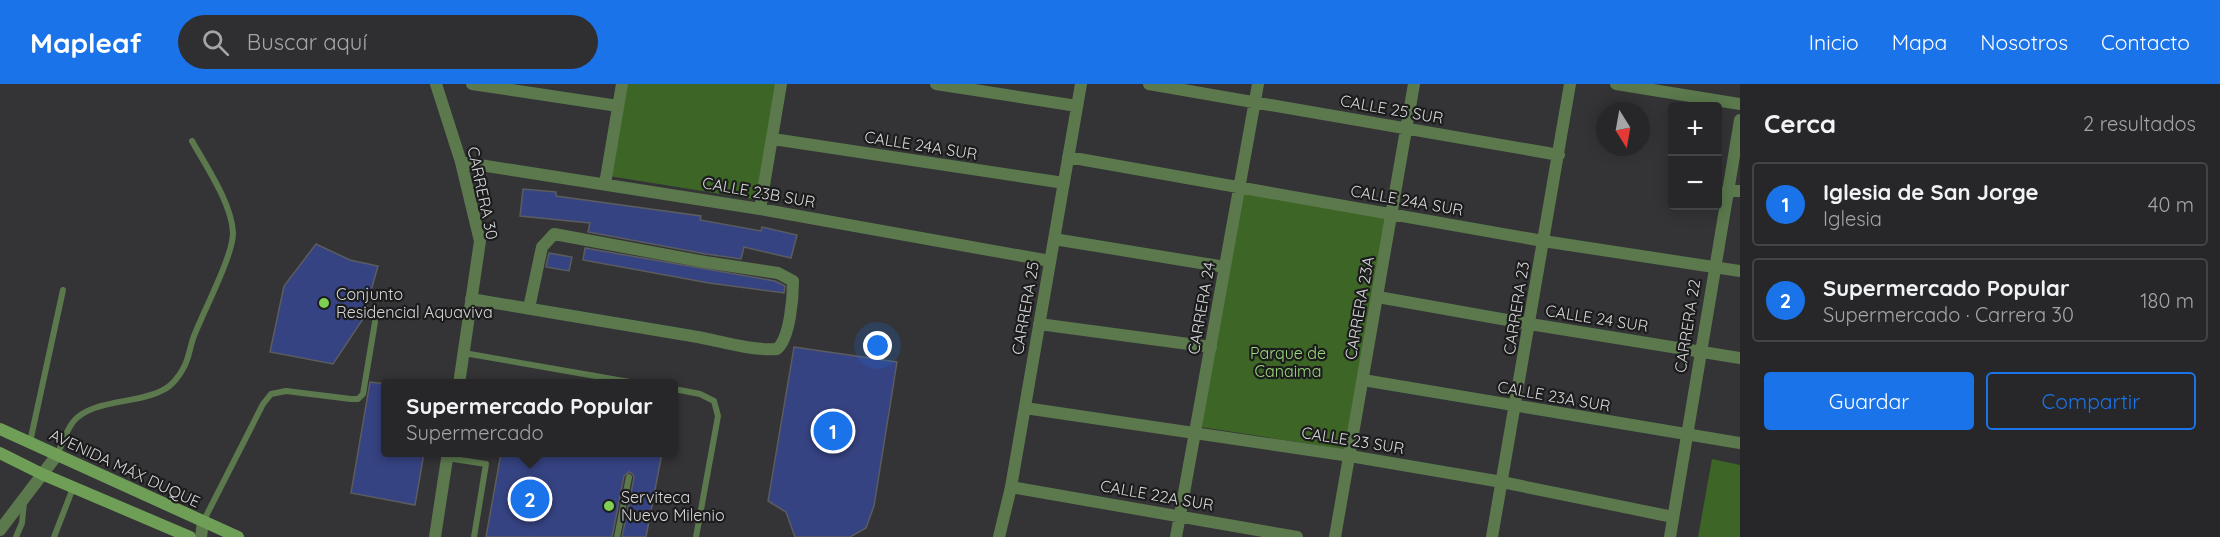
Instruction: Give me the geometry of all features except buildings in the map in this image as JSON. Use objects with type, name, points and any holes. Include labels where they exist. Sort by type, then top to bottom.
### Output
[{"type":"main road","name":"AVENIDA MÁX DUQUE","points":[[0,429],[237,537]]},
{"type":"main road","points":[[0,453],[42,474],[190,537]]},
{"type":"street","name":"CARRERA 30","points":[[436,84],[461,162],[480,241],[460,379]]},
{"type":"street","points":[[472,84],[618,106]]},
{"type":"street","points":[[605,184],[622,84]]},
{"type":"street","points":[[760,208],[781,84]]},
{"type":"street","points":[[936,84],[1077,106]]},
{"type":"street","name":"CARRERA 25","points":[[999,537],[1011,487],[1081,84]]},
{"type":"street","name":"CALLE 25 SUR","points":[[1149,84],[1559,155]]},
{"type":"street","name":"CARRERA 24","points":[[1176,537],[1258,84]]},
{"type":"street","name":"CARRERA 23A","points":[[1335,537],[1414,84]]},
{"type":"street","name":"CARRERA 23","points":[[1492,537],[1570,84]]},
{"type":"street","points":[[1616,84],[1740,104]]},
{"type":"street","name":"CARRERA 22","points":[[1670,537],[1714,266],[1734,190],[1740,120]]},
{"type":"street","name":"CALLE 24A SUR","points":[[772,139],[1064,183]]},
{"type":"street","name":"CALLE 24A SUR","points":[[1068,157],[1543,241],[1740,271]]},
{"type":"street","name":"CALLE 23B SUR","points":[[461,162],[760,208],[1050,261]]},
{"type":"street","points":[[471,298],[752,348],[777,349],[782,345],[786,335],[793,281],[778,273],[554,234],[542,247],[530,308]]},
{"type":"street","points":[[1054,239],[1226,267]]},
{"type":"street","name":"CALLE 24 SUR","points":[[1378,297],[1740,358]]},
{"type":"street","points":[[1039,324],[1211,347]]},
{"type":"street","name":"CALLE 23A SUR","points":[[1363,380],[1740,443]]},
{"type":"street","name":"CALLE 23 SUR","points":[[1025,408],[1350,456],[1502,482],[1673,517]]},
{"type":"street","points":[[0,530],[57,455]]},
{"type":"street","points":[[435,537],[448,457]]},
{"type":"street","name":"CALLE 22A SUR","points":[[1011,487],[1297,537]]},
{"type":"street","points":[[201,537],[203,522]]},
{"type":"lane","points":[[57,455],[73,422],[86,411],[164,390],[175,380],[185,365],[193,338],[229,251],[233,234],[230,219],[216,182],[192,141]]},
{"type":"lane","points":[[29,443],[63,290]]},
{"type":"lane","points":[[203,522],[263,404],[271,394],[286,391],[358,399],[363,394],[375,322]]},
{"type":"lane","points":[[463,353],[612,379]]},
{"type":"lane","points":[[678,390],[700,394],[714,401],[718,416],[696,537]]},
{"type":"lane","points":[[456,457],[486,464],[474,537]]},
{"type":"lane","points":[[617,537],[629,477]]},
{"type":"lane","points":[[54,537],[74,487]]},
{"type":"lane","points":[[16,537],[22,523],[24,498]]},
{"type":"green space","points":[[625,84],[777,84],[758,200],[609,176]]},
{"type":"green space","name":"Parque de Canaima","points":[[1242,193],[1388,219],[1348,450],[1201,427]]},
{"type":"green space","points":[[1712,459],[1740,465],[1740,537],[1698,537]]},
{"type":"place","name":"Conjunto Residencial Aquaviva","points":[[324,303]]},
{"type":"place","name":"Iglesia de San Jorge","points":[[833,431]]},
{"type":"place","name":"Supermercado Popular","points":[[530,499]]},
{"type":"place","name":"Serviteca Nuevo Milenio","points":[[609,506]]}]
